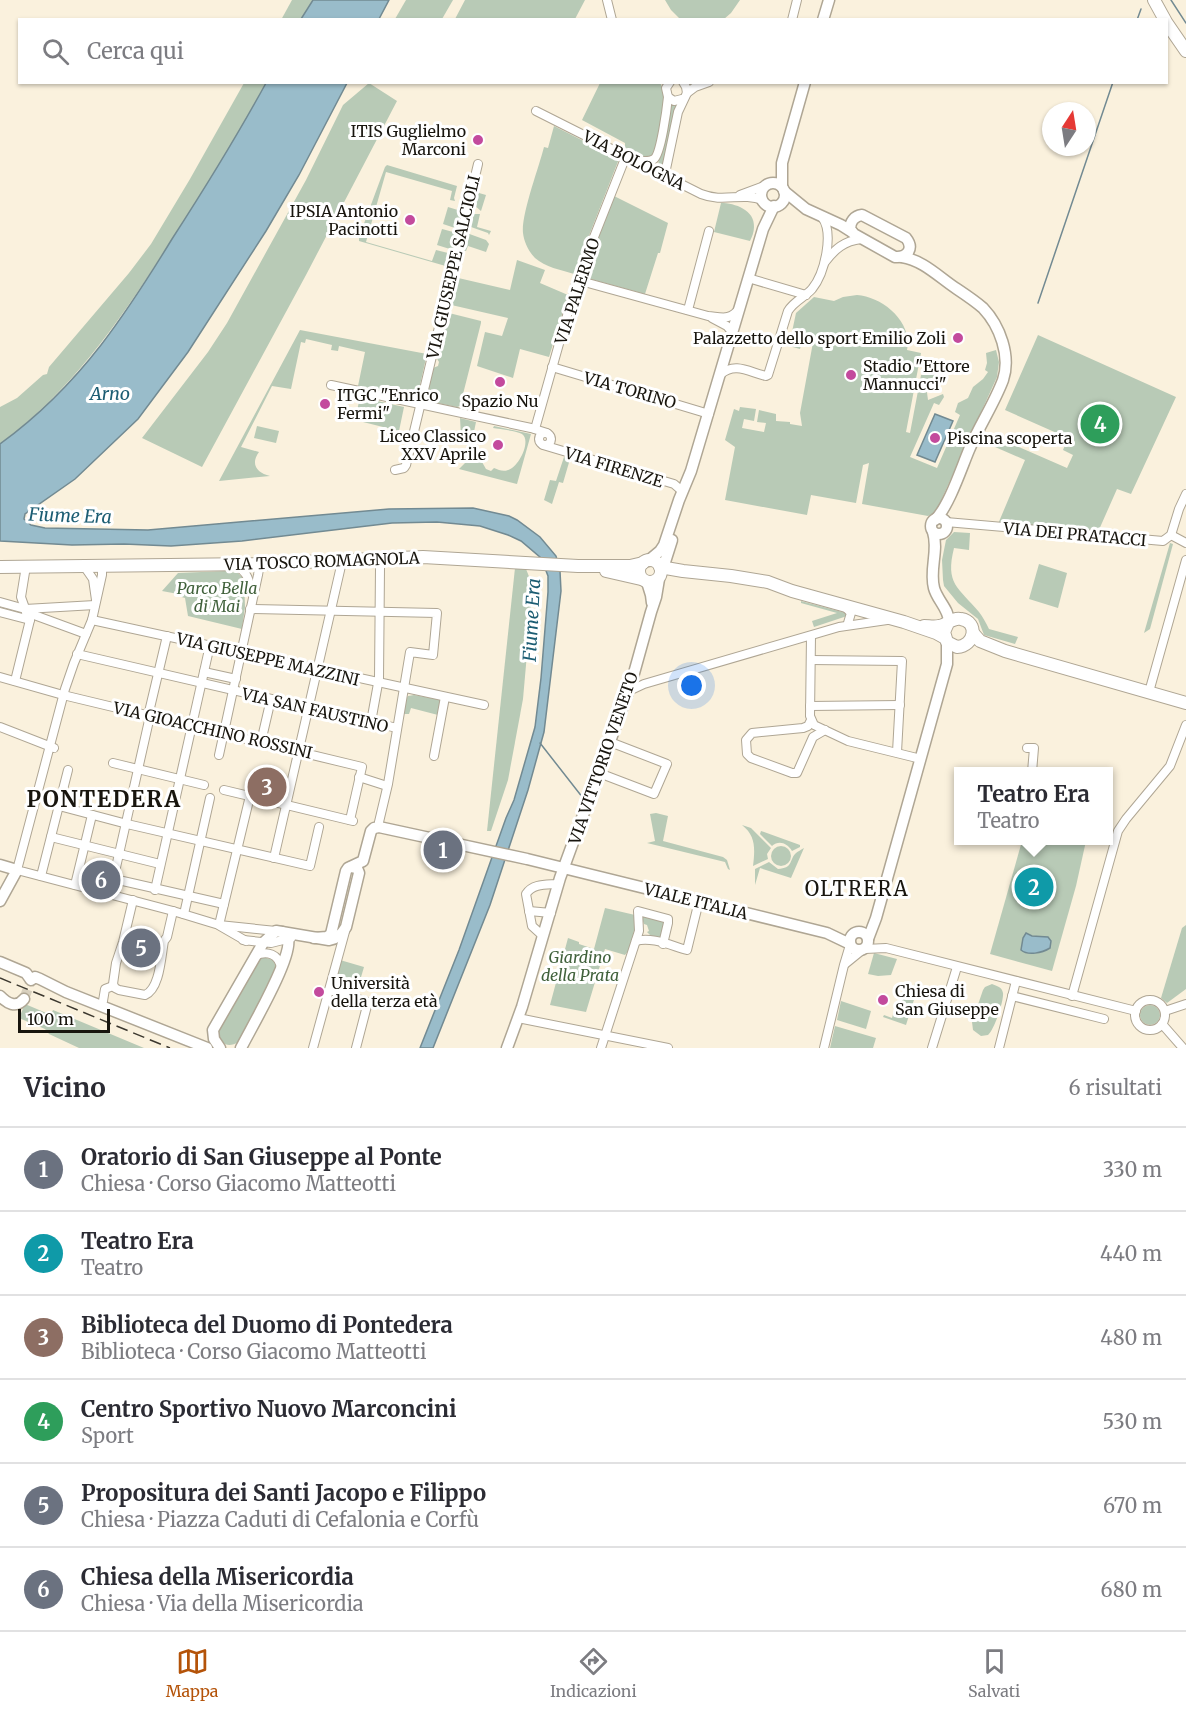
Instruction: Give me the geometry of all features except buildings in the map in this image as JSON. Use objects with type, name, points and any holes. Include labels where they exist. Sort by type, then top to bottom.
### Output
[{"type":"main road","points":[[1154,0],[1164,18]]},
{"type":"main road","points":[[1168,24],[1186,51]]},
{"type":"main road","name":"VIA TOSCO ROMAGNOLA","points":[[0,567],[234,565],[423,557],[578,566],[630,566],[646,562]]},
{"type":"main road","points":[[646,562],[655,562],[655,575],[639,569],[646,562]]},
{"type":"main road","points":[[578,566],[721,580],[790,591],[936,633],[953,646],[1005,651]]},
{"type":"main road","points":[[899,621],[934,626],[955,619],[963,619],[971,626],[973,633],[980,641],[1005,651],[1186,703]]},
{"type":"main road","points":[[946,640],[944,630],[949,622]]},
{"type":"main road","points":[[961,647],[970,642],[973,633]]},
{"type":"street","points":[[607,0],[612,18]]},
{"type":"street","points":[[792,18],[797,0]]},
{"type":"street","points":[[824,18],[829,0]]},
{"type":"street","points":[[664,84],[667,94],[676,101],[702,84]]},
{"type":"street","points":[[670,84],[656,163],[659,173],[666,170],[678,112],[685,96],[684,84]]},
{"type":"street","points":[[769,203],[779,205],[784,200],[783,163],[804,84]]},
{"type":"street","name":"VIA BOLOGNA","points":[[536,111],[710,197],[721,199],[753,197],[769,203]]},
{"type":"street","points":[[636,161],[651,161],[659,151]]},
{"type":"street","name":"VIA PALERMO","points":[[536,429],[577,280],[626,156]]},
{"type":"street","points":[[668,162],[676,181]]},
{"type":"street","points":[[646,562],[664,545],[691,471],[763,229],[769,203],[762,191],[783,163]]},
{"type":"street","name":"VIA GIUSEPPE SALCIOLI","points":[[395,470],[404,468],[406,465],[478,164]]},
{"type":"street","points":[[769,184],[776,183],[801,206],[844,226],[895,257],[910,259],[925,266],[984,310],[999,335],[1005,356],[1002,380],[974,437],[949,498],[936,550],[933,579],[935,591],[948,613],[949,622]]},
{"type":"street","name":"VIA BOLOGNA","points":[[734,197],[769,184]]},
{"type":"street","points":[[769,203],[846,219],[859,215],[867,217],[908,239],[914,254],[925,266]]},
{"type":"street","points":[[819,215],[825,222],[828,232],[824,263]]},
{"type":"street","points":[[856,217],[851,222],[856,235]]},
{"type":"street","points":[[688,310],[709,231]]},
{"type":"street","points":[[720,375],[734,367],[760,375],[768,374],[788,311],[815,284],[824,263],[833,251],[856,235]]},
{"type":"street","points":[[902,257],[908,252],[910,245]]},
{"type":"street","points":[[748,278],[806,295]]},
{"type":"street","points":[[577,280],[708,316],[727,326],[732,332]]},
{"type":"street","points":[[708,316],[730,317],[740,308]]},
{"type":"street","name":"VIA TORINO","points":[[552,367],[709,414]]},
{"type":"street","name":"VIA FIRENZE","points":[[331,385],[536,429],[547,433],[541,434],[541,441],[674,484],[682,491]]},
{"type":"street","points":[[536,429],[541,441]]},
{"type":"street","points":[[655,575],[665,562],[689,486],[691,471]]},
{"type":"street","name":"VIA DEI PRATACCI","points":[[942,526],[968,525],[1166,540],[1171,535],[1186,494]]},
{"type":"street","points":[[1171,535],[1186,543]]},
{"type":"street","points":[[1149,692],[1186,560]]},
{"type":"street","points":[[219,755],[258,569],[254,564]]},
{"type":"street","points":[[254,583],[263,569],[273,564]]},
{"type":"street","points":[[234,565],[244,571],[254,583]]},
{"type":"street","points":[[15,681],[30,620],[21,597],[26,566]]},
{"type":"street","points":[[84,566],[97,587]]},
{"type":"street","points":[[0,901],[17,870],[52,747],[63,694],[92,620],[96,604],[95,574],[98,566]]},
{"type":"street","points":[[97,587],[111,566]]},
{"type":"street","points":[[274,858],[341,566]]},
{"type":"street","points":[[370,722],[379,683],[380,568]]},
{"type":"street","name":"VIA VITTORIO VENETO","points":[[507,1048],[558,884],[629,691],[651,612],[651,595],[655,575]]},
{"type":"street","points":[[933,579],[943,596],[963,619]]},
{"type":"street","points":[[0,602],[86,634]]},
{"type":"street","points":[[26,610],[96,604]]},
{"type":"street","points":[[0,866],[173,910],[219,925],[306,936],[327,937],[331,934],[346,871],[364,860],[379,822],[410,652],[433,655],[437,613],[251,605]]},
{"type":"street","points":[[843,606],[851,613],[848,623]]},
{"type":"street","points":[[0,612],[30,620]]},
{"type":"street","points":[[629,691],[644,684],[839,627],[866,612]]},
{"type":"street","points":[[858,624],[866,612]]},
{"type":"street","name":"VIA GIUSEPPE MAZZINI","points":[[92,620],[484,705]]},
{"type":"street","points":[[839,627],[899,621]]},
{"type":"street","points":[[110,894],[139,769],[166,636]]},
{"type":"street","points":[[805,728],[811,720],[811,636]]},
{"type":"street","points":[[946,640],[947,664]]},
{"type":"street","points":[[155,889],[210,645]]},
{"type":"street","points":[[824,1048],[844,965],[878,910],[947,664],[956,650],[961,647]]},
{"type":"street","points":[[77,654],[201,684]]},
{"type":"street","points":[[811,660],[902,661],[897,752]]},
{"type":"street","points":[[204,672],[236,679]]},
{"type":"street","name":"VIA GIOACCHINO ROSSINI","points":[[0,677],[150,716],[362,766],[359,777]]},
{"type":"street","name":"VIA SAN FAUSTINO","points":[[201,684],[397,728]]},
{"type":"street","points":[[434,756],[445,697]]},
{"type":"street","points":[[261,742],[271,699]]},
{"type":"street","points":[[810,706],[900,705]]},
{"type":"street","points":[[811,720],[815,726],[848,741],[921,759]]},
{"type":"street","points":[[1072,996],[1119,828],[1170,766],[1186,725]]},
{"type":"street","points":[[0,727],[52,747]]},
{"type":"street","points":[[805,728],[811,730],[813,736],[800,770],[796,774],[747,754],[746,740],[752,734],[805,728]]},
{"type":"street","points":[[813,736],[825,730]]},
{"type":"street","points":[[598,773],[654,794],[667,764],[610,742]]},
{"type":"street","points":[[1027,748],[1034,748],[1032,767]]},
{"type":"street","points":[[113,763],[204,785]]},
{"type":"street","points":[[41,876],[68,770]]},
{"type":"street","points":[[224,790],[352,821],[359,777],[387,786]]},
{"type":"street","points":[[219,925],[250,796]]},
{"type":"street","points":[[184,914],[210,798]]},
{"type":"street","points":[[59,806],[310,866],[319,827]]},
{"type":"street","points":[[75,885],[92,815]]},
{"type":"street","points":[[375,830],[479,848],[564,868]]},
{"type":"street","points":[[51,837],[160,864]]},
{"type":"street","points":[[313,1048],[359,873],[357,868],[351,867]]},
{"type":"street","name":"VIALE ITALIA","points":[[564,868],[859,942]]},
{"type":"street","points":[[114,879],[224,904]]},
{"type":"street","points":[[543,936],[532,926],[526,896],[534,887],[558,884]]},
{"type":"street","points":[[113,986],[116,963],[122,948],[133,900]]},
{"type":"street","points":[[636,941],[650,940],[687,950],[699,902]]},
{"type":"street","points":[[113,986],[119,990],[141,995],[151,993],[158,976],[164,941],[173,910]]},
{"type":"street","points":[[529,911],[551,912]]},
{"type":"street","points":[[601,1048],[636,941],[639,928],[638,911],[669,920],[663,944]]},
{"type":"street","points":[[219,925],[263,953],[274,955],[283,965]]},
{"type":"street","points":[[240,1046],[296,942],[306,936],[326,940],[334,939],[346,927]]},
{"type":"street","points":[[639,928],[650,940]]},
{"type":"street","points":[[177,1035],[200,1037],[208,1035],[259,950],[282,934]]},
{"type":"street","points":[[282,934],[289,945],[283,965]]},
{"type":"street","points":[[859,942],[1136,1011]]},
{"type":"street","points":[[844,965],[859,942]]},
{"type":"street","points":[[0,955],[32,969],[80,997]]},
{"type":"street","points":[[0,962],[66,992],[207,1048]]},
{"type":"street","points":[[932,1048],[957,967]]},
{"type":"street","points":[[0,969],[65,995],[80,997]]},
{"type":"street","points":[[999,1048],[1016,981]]},
{"type":"street","points":[[103,1001],[105,989],[113,986]]},
{"type":"street","points":[[329,990],[369,1002],[356,1048]]},
{"type":"street","points":[[0,996],[15,1000],[22,998]]},
{"type":"street","points":[[1012,996],[1104,1019]]},
{"type":"street","points":[[1149,1000],[1157,1002],[1165,1011],[1162,1024],[1154,1029],[1145,1028],[1137,1021],[1136,1011],[1140,1004],[1149,1000]]},
{"type":"street","points":[[1165,1011],[1186,1004]]},
{"type":"street","points":[[518,1018],[668,1048]]},
{"type":"street","points":[[1162,1024],[1183,1048]]},
{"type":"street","points":[[213,1030],[214,1039],[221,1047]]},
{"type":"green space","points":[[292,0],[313,0],[302,18],[282,18]]},
{"type":"green space","points":[[406,0],[453,0],[443,18],[396,18]]},
{"type":"green space","points":[[465,0],[585,0],[576,18],[456,18]]},
{"type":"green space","points":[[665,0],[740,0],[725,18],[679,18]]},
{"type":"green space","points":[[243,84],[265,84],[209,181],[116,323],[51,400],[0,444],[0,407],[17,398],[47,374],[49,367],[151,244]]},
{"type":"green space","points":[[368,84],[397,101],[202,467],[142,438],[208,352],[227,323],[306,180],[343,105]]},
{"type":"green space","points":[[600,84],[661,84],[665,103],[656,152],[652,157],[642,159],[625,151],[625,143],[582,120]]},
{"type":"green space","points":[[679,102],[675,111],[665,165],[660,169],[658,165],[669,104]]},
{"type":"green space","points":[[554,126],[619,159],[574,274],[548,266],[535,258],[527,247],[523,233],[531,191],[544,147],[548,148]]},
{"type":"green space","points":[[387,165],[457,186],[455,201],[450,200],[452,191],[386,172],[366,242],[432,261],[436,250],[452,254],[449,267],[359,241]]},
{"type":"green space","points":[[474,189],[486,195],[481,211],[474,205],[470,209],[473,214],[480,214],[477,227],[491,231],[489,235],[471,227],[467,220]]},
{"type":"green space","points":[[614,196],[668,223],[645,294],[583,277]]},
{"type":"green space","points":[[721,203],[738,206],[748,212],[754,229],[750,241],[714,232]]},
{"type":"green space","points":[[448,207],[461,211],[458,229],[443,224]]},
{"type":"green space","points":[[442,229],[457,233],[453,250],[437,245]]},
{"type":"green space","points":[[464,232],[486,240],[489,244],[486,252],[468,246],[466,251],[462,250],[460,260],[457,260]]},
{"type":"green space","points":[[517,260],[545,270],[540,283],[568,295],[549,357],[520,349],[513,378],[477,366],[485,332],[502,336],[508,318],[447,304],[454,277],[510,290]]},
{"type":"green space","points":[[857,295],[877,300],[894,313],[905,330],[908,340],[907,350],[921,353],[906,432],[910,433],[921,375],[932,373],[941,377],[939,380],[933,377],[930,385],[926,385],[928,400],[943,394],[944,397],[939,405],[934,403],[910,457],[937,468],[960,415],[955,412],[958,403],[968,398],[973,387],[988,372],[985,370],[986,353],[996,350],[999,362],[997,377],[934,513],[928,516],[862,504],[869,463],[863,465],[856,503],[811,495],[807,515],[725,500],[735,447],[725,440],[734,409],[739,411],[740,407],[756,409],[754,421],[744,419],[742,428],[764,432],[766,423],[757,422],[759,410],[776,414],[776,421],[802,426],[800,413],[814,337],[804,334],[800,349],[789,346],[796,313],[814,297],[834,301]]},
{"type":"green space","points":[[449,313],[481,321],[460,406],[457,407],[428,401],[426,398],[433,368],[438,366],[439,362],[436,357],[445,315]]},
{"type":"green space","points":[[300,330],[427,354],[417,398],[358,386],[365,352],[339,346],[338,351],[331,350],[332,345],[306,339],[305,343],[301,342],[291,389],[272,386],[241,447],[259,452],[255,460],[256,467],[262,473],[270,476],[219,481]]},
{"type":"green space","points":[[1038,335],[1176,397],[1131,494],[1117,489],[1098,532],[998,524],[1025,460],[979,440],[982,435],[991,435],[1067,468],[1073,455],[1063,450],[1068,438],[1005,410]]},
{"type":"green space","points":[[360,397],[404,407],[399,431],[355,420]]},
{"type":"green space","points":[[460,418],[476,422],[470,451],[489,456],[482,462],[486,469],[491,471],[494,468],[504,471],[512,468],[525,448],[525,437],[522,434],[493,428],[494,426],[531,434],[517,484],[459,469],[465,463],[471,438],[461,436]]},
{"type":"green space","points":[[257,426],[279,431],[276,443],[254,438]]},
{"type":"green space","points":[[564,457],[570,459],[563,483],[559,482],[552,504],[544,500],[550,480],[556,481]]},
{"type":"green space","points":[[954,532],[970,533],[969,550],[954,548],[951,570],[955,584],[980,614],[989,629],[1018,637],[1015,644],[984,635],[978,619],[958,603],[944,586],[942,560],[946,540]]},
{"type":"green space","points":[[1170,543],[1173,544],[1150,629],[1144,633]]},
{"type":"green space","points":[[1039,564],[1067,573],[1058,608],[1029,599]]},
{"type":"green space","points":[[515,568],[526,569],[532,584],[523,699],[508,780],[491,831],[487,831]]},
{"type":"green space","name":"Parco Bella di Mai","points":[[225,571],[238,573],[244,579],[245,607],[242,629],[188,616],[185,598],[162,591],[178,573]]},
{"type":"green space","points":[[801,601],[846,613],[847,616],[814,627],[812,621],[837,613],[801,603]]},
{"type":"green space","points":[[414,695],[441,700],[438,715],[411,708],[409,714],[404,714],[406,699]]},
{"type":"green space","points":[[650,814],[668,816],[663,841],[723,857],[727,860],[730,870],[725,862],[647,843],[655,841]]},
{"type":"green space","points":[[742,825],[751,828],[771,848],[767,854],[768,859],[753,866],[754,843],[747,829]]},
{"type":"green space","points":[[761,831],[800,845],[800,847],[792,851],[783,843],[772,846],[760,834]]},
{"type":"green space","points":[[1021,845],[1085,845],[1052,971],[990,954]]},
{"type":"green space","points":[[781,846],[788,849],[791,856],[788,863],[781,866],[774,863],[771,856],[774,849]]},
{"type":"green space","points":[[804,848],[791,878],[760,868],[755,885],[755,869],[769,862],[778,869],[786,867],[795,854]]},
{"type":"green space","name":"Giardino della Prata","points":[[605,908],[635,915],[631,946],[625,955],[605,949],[586,1012],[550,1005],[568,938],[594,949]]},
{"type":"green space","points":[[641,916],[664,921],[661,938],[651,936],[647,932],[649,931],[647,925],[644,924]]},
{"type":"green space","points":[[1186,925],[1186,989],[1167,1003],[1161,998],[1182,928]]},
{"type":"green space","points":[[874,953],[897,959],[891,975],[868,974]]},
{"type":"green space","points":[[259,958],[273,960],[277,968],[239,1042],[231,1045],[225,1044],[217,1033]]},
{"type":"green space","points":[[340,960],[364,967],[356,994],[333,988]]},
{"type":"green space","points":[[915,983],[919,984],[906,1025],[883,1017],[884,1015],[892,1018],[894,1011],[902,1005],[899,996],[903,997],[904,994],[911,996]]},
{"type":"green space","points":[[992,984],[1002,989],[1002,1002],[996,1022],[990,1032],[988,1035],[981,1036],[973,1030],[972,1022],[983,990]]},
{"type":"green space","points":[[841,1001],[871,1011],[866,1029],[837,1020]]},
{"type":"green space","points":[[25,1004],[51,1015],[53,1010],[144,1048],[79,1048],[19,1018]]},
{"type":"green space","points":[[1150,1005],[1157,1008],[1160,1015],[1157,1022],[1150,1025],[1143,1022],[1140,1015],[1143,1008]]},
{"type":"green space","points":[[835,1026],[876,1038],[873,1048],[830,1048]]},
{"type":"water","points":[[313,0],[389,0],[380,18],[302,18]]},
{"type":"water","name":"Arno","points":[[265,84],[346,84],[299,175],[266,231],[188,352],[138,419],[75,479],[25,514],[24,519],[31,525],[45,528],[148,530],[389,509],[473,508],[517,520],[540,537],[556,556],[560,571],[561,591],[544,732],[528,790],[490,905],[433,1048],[420,1048],[514,800],[535,727],[548,592],[548,576],[541,558],[521,541],[508,535],[480,526],[437,522],[392,523],[242,541],[171,546],[72,545],[0,541],[0,444],[54,398],[79,372],[111,332],[197,201]]},
{"type":"water","name":"Piscina scoperta","points":[[935,414],[953,421],[935,462],[917,455]]},
{"type":"water","points":[[1026,933],[1032,936],[1048,937],[1051,941],[1050,948],[1035,953],[1024,952],[1021,950]]},
{"type":"waterway","points":[[1171,0],[1186,23]]},
{"type":"waterway","points":[[1138,18],[1141,9]]},
{"type":"waterway","points":[[1038,303],[1112,84]]},
{"type":"waterway","points":[[540,743],[583,798]]},
{"type":"tunnel","points":[[24,999],[31,980]]},
{"type":"railway","points":[[0,978],[170,1048]]},
{"type":"place","name":"ITIS Guglielmo Marconi","points":[[478,140]]},
{"type":"place","name":"IPSIA Antonio Pacinotti","points":[[410,220]]},
{"type":"place","name":"Palazzetto dello sport Emilio Zoli","points":[[958,338]]},
{"type":"place","name":"Stadio \"Ettore Mannucci\"","points":[[851,375]]},
{"type":"place","name":"Spazio Nu","points":[[500,382]]},
{"type":"place","name":"ITGC \"Enrico Fermi\"","points":[[325,404]]},
{"type":"place","name":"Centro Sportivo Nuovo Marconcini","points":[[1100,424]]},
{"type":"place","name":"Piscina scoperta","points":[[935,438]]},
{"type":"place","name":"Liceo Classico XXV Aprile","points":[[498,445]]},
{"type":"place","name":"Biblioteca del Duomo di Pontedera","points":[[267,787]]},
{"type":"place","name":"Oratorio di San Giuseppe al Ponte","points":[[443,850]]},
{"type":"place","name":"Chiesa della Misericordia","points":[[101,880]]},
{"type":"place","name":"Teatro Era","points":[[1034,887]]},
{"type":"place","name":"Propositura dei Santi Jacopo e Filippo","points":[[141,948]]},
{"type":"place","name":"Università della terza età","points":[[319,992]]},
{"type":"place","name":"Chiesa di San Giuseppe","points":[[883,1000]]},
{"type":"district","name":"PONTEDERA","points":[[104,799]]},
{"type":"district","name":"OLTRERA","points":[[857,889]]},
{"type":"water label","name":"Fiume Era","points":[[70,516]]},
{"type":"water label","name":"Fiume Era","points":[[532,620]]}]
